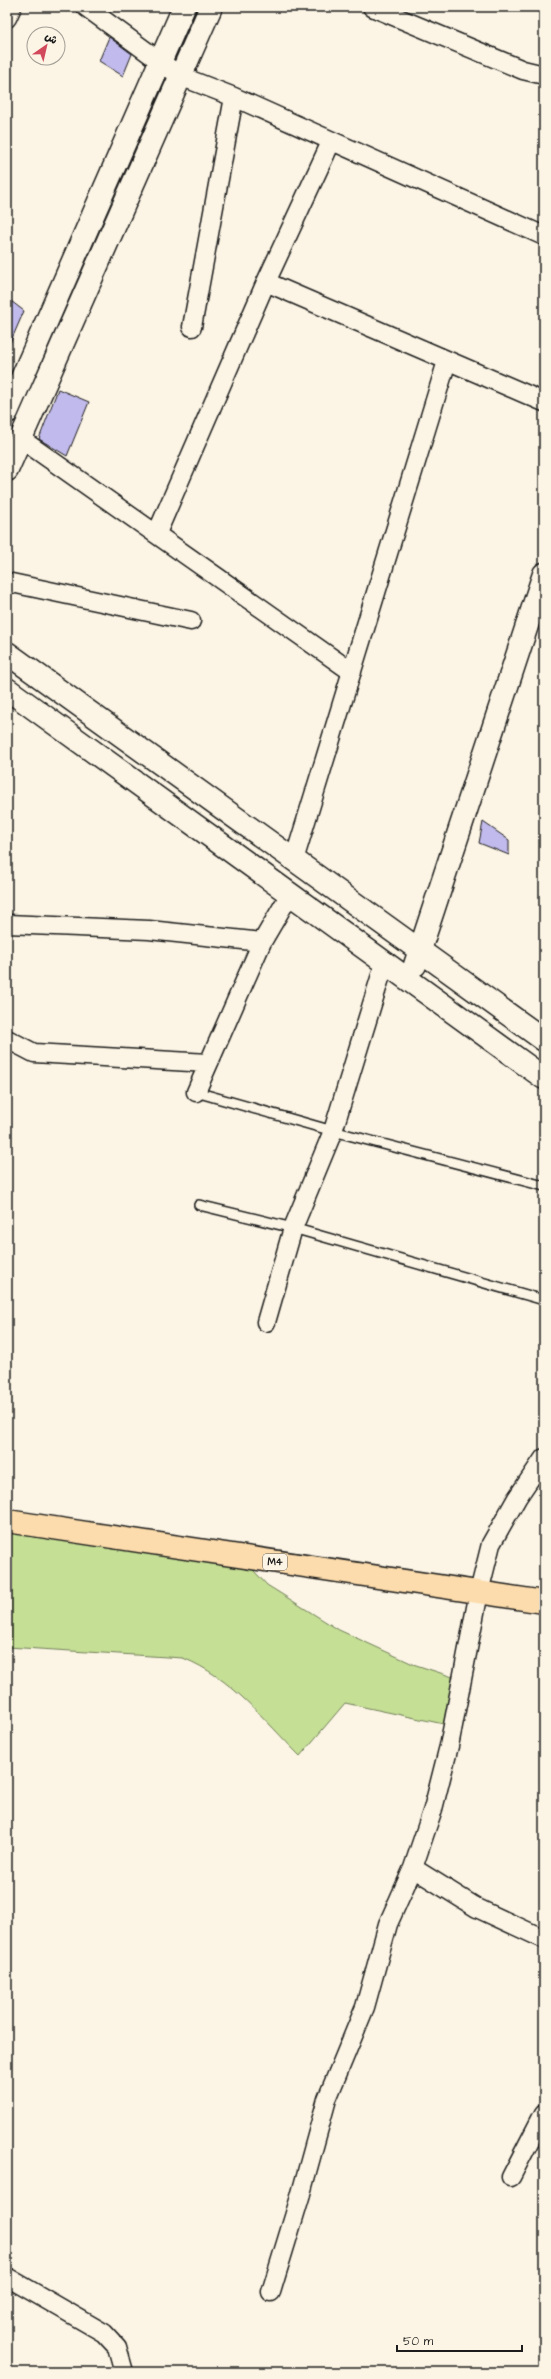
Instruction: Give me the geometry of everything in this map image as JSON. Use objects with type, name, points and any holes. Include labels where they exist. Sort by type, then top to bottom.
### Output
[{"type":"highway","name":"M4","points":[[7,1521],[544,1602]]},
{"type":"street","points":[[7,18],[12,7]]},
{"type":"street","points":[[86,7],[161,60],[180,76],[234,97],[331,142],[544,236]]},
{"type":"street","points":[[7,412],[184,7]]},
{"type":"street","points":[[7,470],[211,7]]},
{"type":"street","points":[[372,7],[407,14],[522,70],[544,75]]},
{"type":"street","points":[[192,327],[234,97]]},
{"type":"street","points":[[157,533],[266,282],[331,142]]},
{"type":"street","points":[[266,282],[544,402]]},
{"type":"street","points":[[294,860],[447,361]]},
{"type":"street","points":[[21,439],[157,533],[352,672]]},
{"type":"street","points":[[410,980],[544,574]]},
{"type":"street","points":[[7,582],[191,621]]},
{"type":"street","points":[[7,653],[544,1040]]},
{"type":"street","points":[[7,690],[544,1078]]},
{"type":"street","points":[[196,1092],[262,942],[290,894]]},
{"type":"street","points":[[7,924],[163,931],[262,942]]},
{"type":"street","points":[[266,1322],[293,1228],[333,1131],[385,962]]},
{"type":"street","points":[[7,1038],[34,1053],[208,1063]]},
{"type":"street","points":[[271,2292],[300,2197],[327,2098],[365,2007],[388,1924],[413,1868],[433,1809],[449,1746],[479,1592],[491,1544],[517,1498],[544,1458]]},
{"type":"street","points":[[413,1868],[477,1908],[544,1939]]},
{"type":"street","points":[[511,2177],[544,2113]]},
{"type":"street","points":[[7,2277],[104,2333],[117,2347],[124,2372]]},
{"type":"lane","points":[[196,1092],[333,1131],[544,1186]]},
{"type":"lane","points":[[199,1205],[293,1228],[544,1300]]},
{"type":"green space","points":[[7,1521],[241,1557],[267,1585],[339,1630],[413,1664],[462,1680],[453,1726],[345,1703],[300,1756],[260,1714],[232,1688],[200,1666],[183,1658],[7,1647]]},
{"type":"building","points":[[109,37],[132,54],[123,76],[99,61]]},
{"type":"building","points":[[7,298],[24,311],[7,350]]},
{"type":"building","points":[[58,389],[89,402],[67,456],[39,439]]},
{"type":"building","points":[[483,822],[509,840],[509,855],[479,843]]}]
